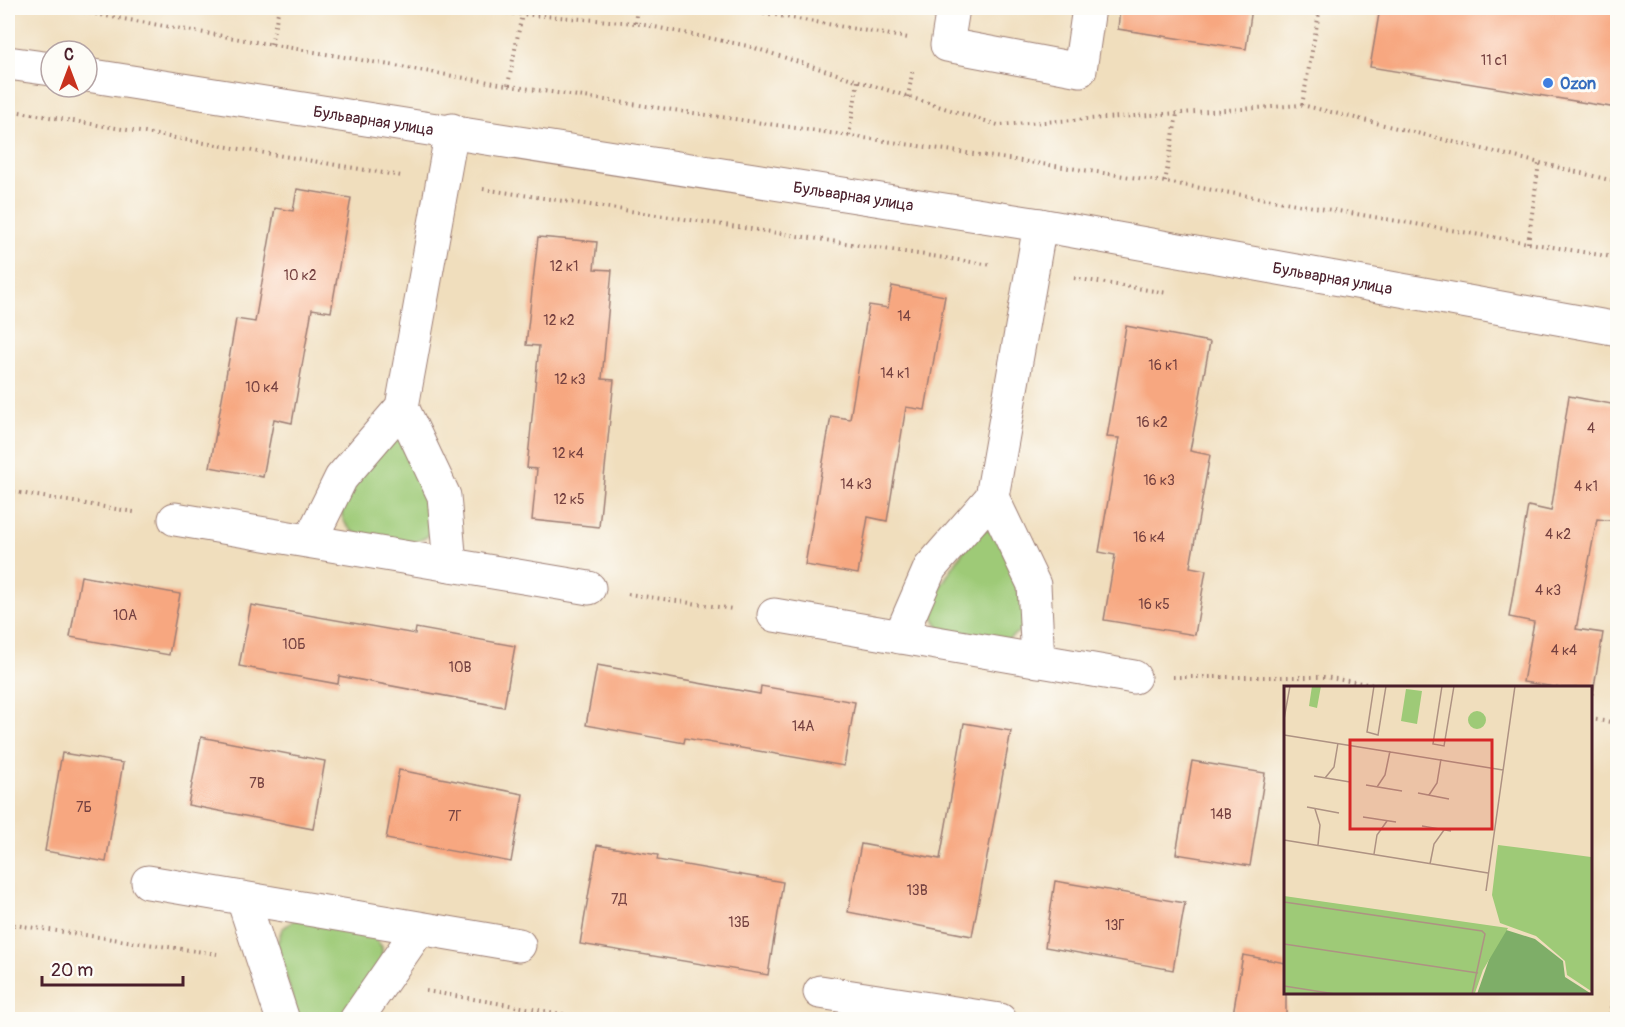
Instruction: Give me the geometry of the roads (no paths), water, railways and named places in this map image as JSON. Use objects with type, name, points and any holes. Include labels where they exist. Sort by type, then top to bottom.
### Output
[{"type":"street","points":[[953,8],[947,45],[1080,70],[1089,8]]},
{"type":"street","points":[[8,63],[39,67]]},
{"type":"street","name":"Бульварная улица","points":[[99,77],[452,130],[1040,225],[1617,329]]},
{"type":"street","points":[[310,541],[341,478],[402,407],[452,130]]},
{"type":"street","points":[[900,637],[930,568],[992,497],[1034,271],[1040,225]]},
{"type":"street","points":[[402,407],[444,496],[450,565]]},
{"type":"street","points":[[992,497],[1034,585],[1038,661]]},
{"type":"street","points":[[175,519],[589,588]]},
{"type":"street","points":[[774,615],[1134,677]]},
{"type":"street","points":[[148,882],[519,945]]},
{"type":"street","points":[[243,899],[283,1020]]},
{"type":"street","points":[[356,1020],[419,928]]},
{"type":"street","points":[[820,992],[901,1012],[1000,1020]]},
{"type":"place","name":"Ozon","points":[[1548,83]]}]
